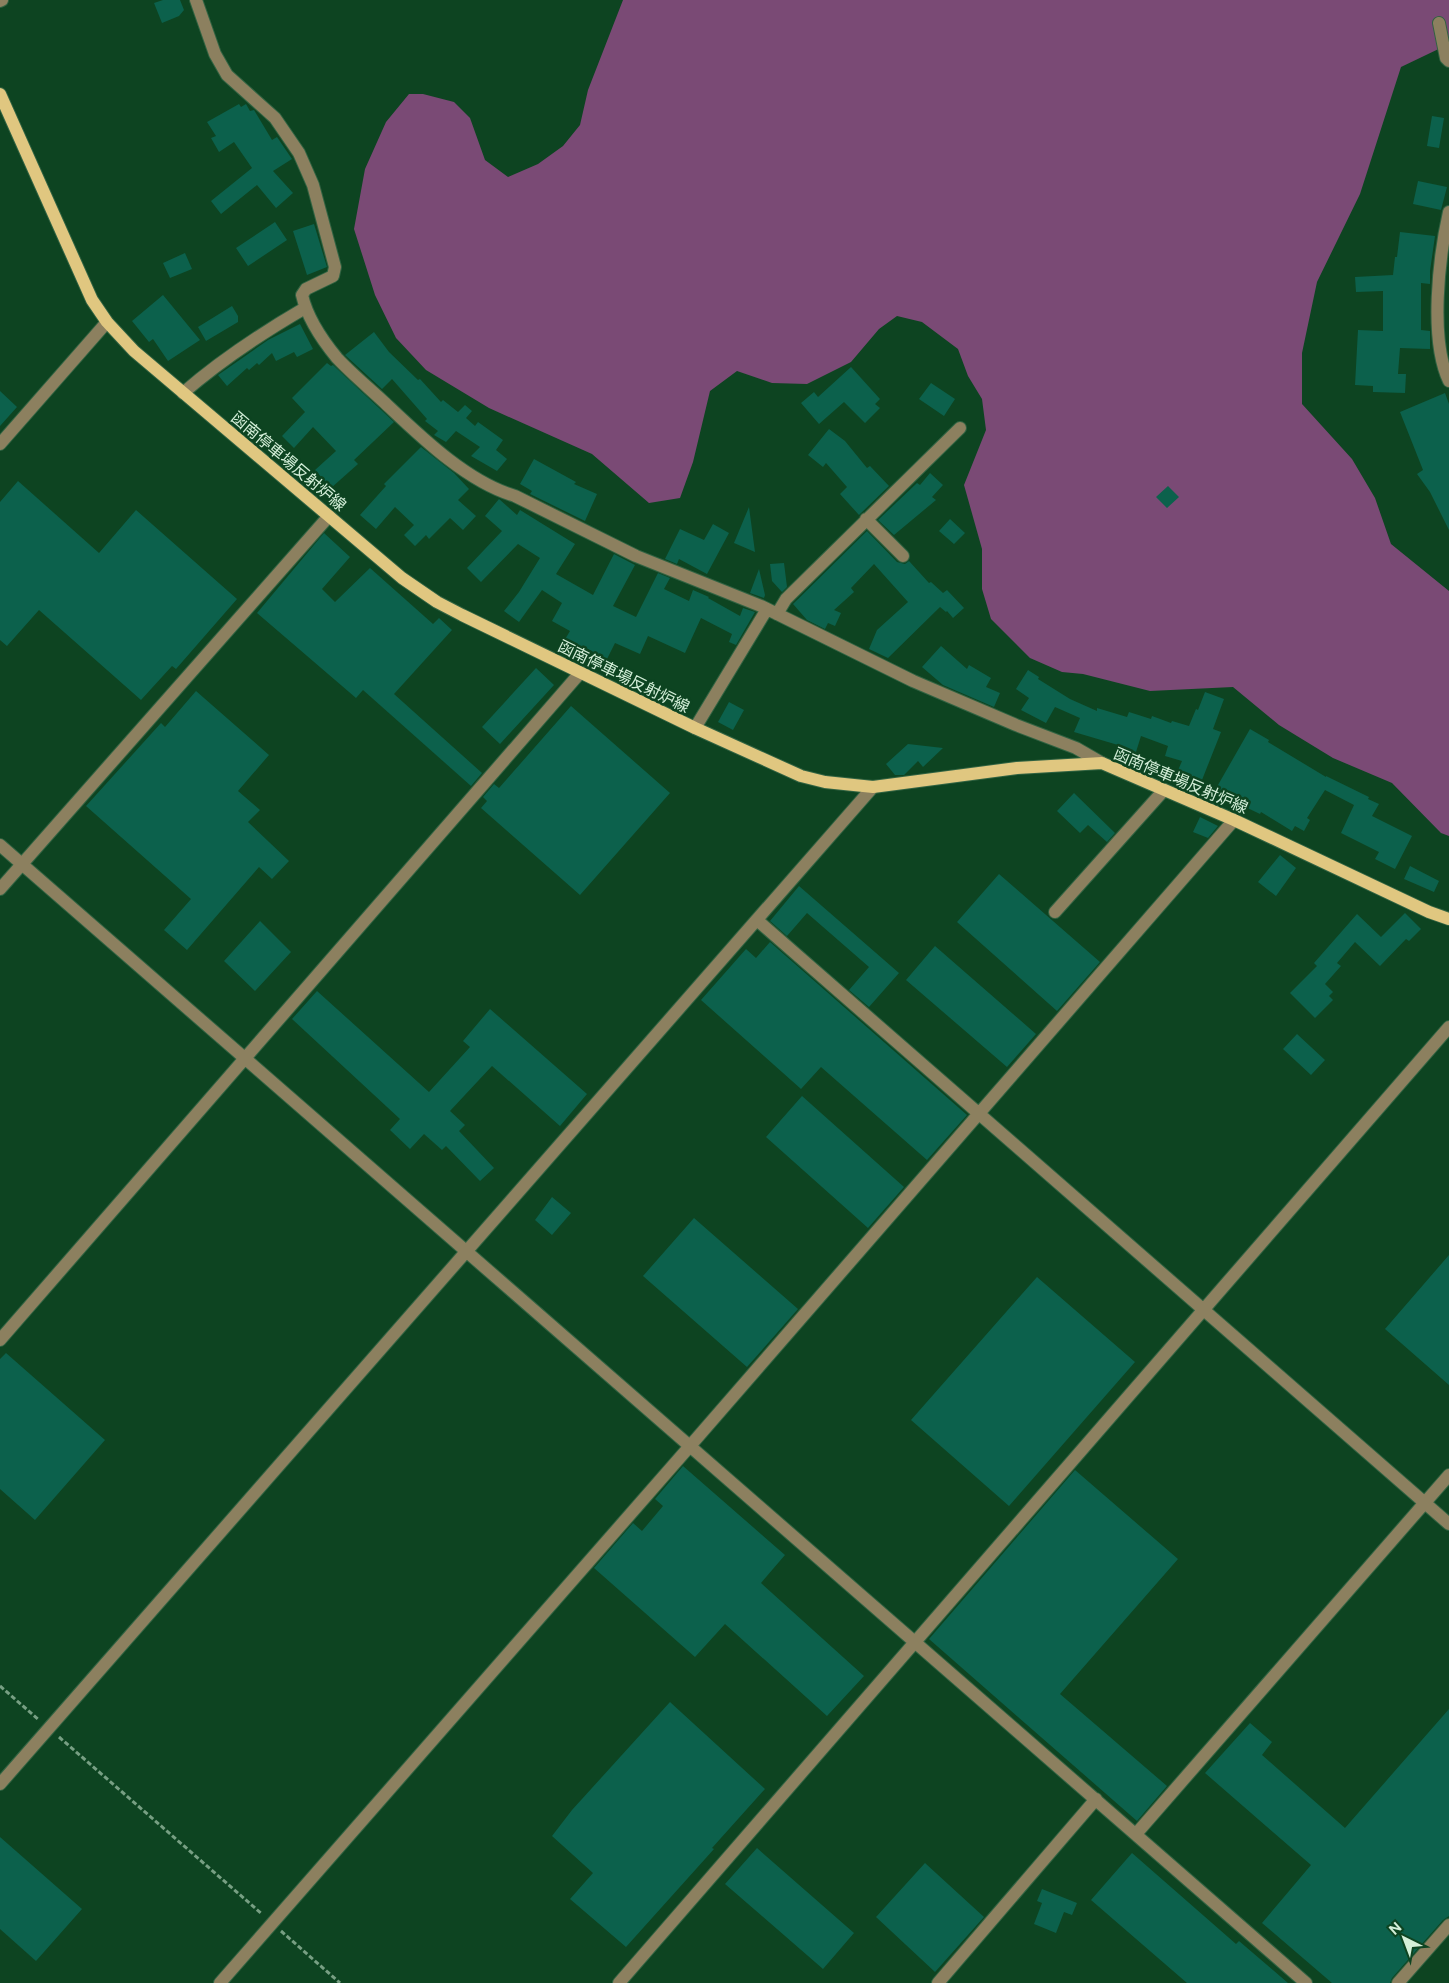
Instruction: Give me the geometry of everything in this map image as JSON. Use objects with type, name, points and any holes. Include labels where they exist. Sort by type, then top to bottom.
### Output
[{"type":"main road","name":"函南停車場反射炉線","points":[[0,94],[92,300],[108,322],[134,351],[183,393],[402,578],[437,602],[695,728],[801,776],[825,782],[873,787],[1017,768],[1102,764],[1234,820],[1430,912],[1449,919]]},
{"type":"street","points":[[196,0],[215,54],[226,75],[275,118],[299,153],[313,186],[335,267],[333,276],[306,288],[302,295],[305,308],[337,357],[420,434],[475,478],[498,491],[515,496],[636,556],[772,611],[913,681],[1016,725],[1076,748],[1102,764]]},
{"type":"street","points":[[1439,24],[1446,58],[1449,61]]},
{"type":"street","points":[[1449,212],[1444,234],[1438,302],[1442,355],[1449,381]]},
{"type":"street","points":[[183,393],[246,344],[305,308]]},
{"type":"street","points":[[0,444],[108,322]]},
{"type":"street","points":[[695,728],[772,611],[960,428]]},
{"type":"street","points":[[0,889],[329,516]]},
{"type":"street","points":[[866,519],[903,556]]},
{"type":"street","points":[[0,1340],[580,673]]},
{"type":"street","points":[[0,1784],[873,787]]},
{"type":"street","points":[[1055,912],[1164,790]]},
{"type":"street","points":[[220,1983],[1234,820]]},
{"type":"street","points":[[0,845],[1306,1983]]},
{"type":"street","points":[[757,920],[1449,1524]]},
{"type":"street","points":[[619,1983],[1449,1027]]},
{"type":"street","points":[[1136,1834],[1449,1475]]},
{"type":"street","points":[[938,1983],[1096,1799]]},
{"type":"street","points":[[1398,1983],[1449,1925]]},
{"type":"path","points":[[0,1686],[340,1983]]},
{"type":"shaded area","points":[[623,0],[1449,0],[1449,44],[1401,67],[1360,194],[1317,282],[1302,353],[1302,404],[1352,459],[1375,498],[1391,544],[1449,591],[1449,836],[1441,833],[1392,783],[1333,758],[1279,725],[1233,687],[1150,691],[1083,674],[1062,672],[1030,658],[991,619],[982,589],[982,549],[964,485],[986,430],[982,399],[968,376],[958,349],[922,322],[897,316],[879,329],[851,362],[807,384],[772,383],[737,371],[710,391],[693,462],[680,498],[649,503],[592,454],[489,408],[426,370],[396,338],[375,295],[354,229],[365,169],[386,122],[409,94],[423,94],[454,102],[470,118],[485,160],[508,177],[538,164],[563,146],[580,125],[588,90]]},
{"type":"building","points":[[163,0],[180,0],[184,10],[179,16],[162,23],[154,3]]},
{"type":"building","points":[[239,104],[241,107],[246,104],[250,111],[254,110],[272,140],[277,137],[292,159],[273,171],[293,193],[276,208],[257,185],[221,214],[211,201],[252,168],[234,142],[219,152],[211,138],[216,136],[207,122]]},
{"type":"building","points":[[1432,116],[1444,118],[1439,148],[1427,146]]},
{"type":"building","points":[[1418,181],[1447,187],[1441,210],[1413,204]]},
{"type":"building","points":[[275,222],[287,240],[248,266],[236,248]]},
{"type":"building","points":[[314,224],[327,267],[307,275],[293,231]]},
{"type":"building","points":[[1400,232],[1435,236],[1430,284],[1421,283],[1421,330],[1430,331],[1430,349],[1400,348],[1398,374],[1406,374],[1405,393],[1373,392],[1373,386],[1355,385],[1358,330],[1383,331],[1383,291],[1356,292],[1355,277],[1393,275]]},
{"type":"building","points":[[185,253],[192,269],[170,278],[163,263]]},
{"type":"building","points":[[163,295],[200,340],[168,361],[153,339],[149,342],[132,321]]},
{"type":"building","points":[[232,306],[238,316],[238,322],[206,341],[198,327]]},
{"type":"building","points":[[300,324],[313,349],[297,357],[294,352],[276,361],[272,353],[259,365],[257,363],[249,370],[247,368],[227,386],[218,375],[268,340]]},
{"type":"building","points":[[374,332],[389,352],[418,380],[420,379],[441,402],[443,400],[458,412],[465,405],[472,411],[466,418],[475,426],[478,422],[503,440],[496,450],[507,459],[497,471],[471,456],[480,447],[456,431],[446,442],[434,435],[438,431],[425,421],[427,419],[392,379],[382,389],[345,355]]},
{"type":"building","points":[[327,363],[331,366],[333,365],[394,422],[354,460],[358,464],[331,488],[315,470],[336,451],[313,427],[294,448],[282,436],[305,412],[292,398]]},
{"type":"building","points":[[851,367],[880,399],[875,404],[880,408],[865,423],[844,402],[819,424],[801,403],[814,392],[818,397]]},
{"type":"building","points":[[931,383],[955,399],[944,416],[919,399]]},
{"type":"building","points":[[0,391],[17,407],[0,426]]},
{"type":"building","points":[[1445,393],[1449,404],[1449,530],[1430,492],[1417,474],[1423,470],[1400,412]]},
{"type":"building","points":[[829,429],[845,441],[867,468],[870,466],[889,486],[859,515],[840,494],[847,487],[826,463],[823,467],[808,455]]},
{"type":"building","points":[[421,447],[454,473],[469,489],[458,500],[476,516],[463,530],[450,518],[429,539],[426,535],[415,546],[404,535],[414,525],[395,507],[376,529],[360,515],[386,486],[384,484]]},
{"type":"building","points":[[534,459],[576,482],[574,484],[597,494],[585,521],[530,494],[532,491],[520,484]]},
{"type":"building","points":[[930,473],[943,485],[932,497],[936,500],[894,535],[878,520],[917,483],[920,485]]},
{"type":"building","points":[[18,481],[99,553],[136,510],[237,599],[176,669],[172,666],[141,700],[39,610],[7,646],[0,640],[0,502]]},
{"type":"building","points":[[1168,486],[1179,497],[1167,508],[1156,497]]},
{"type":"building","points":[[499,499],[517,515],[520,510],[575,544],[556,574],[593,595],[614,554],[635,565],[613,606],[636,617],[658,573],[670,578],[664,589],[689,601],[693,590],[709,597],[740,616],[743,608],[755,612],[736,645],[729,642],[732,634],[701,618],[685,653],[648,636],[640,654],[615,643],[607,659],[584,647],[581,651],[564,641],[570,631],[552,621],[562,603],[542,590],[519,622],[504,611],[519,592],[540,558],[518,544],[481,582],[467,568],[502,531],[485,516]]},
{"type":"building","points":[[749,507],[755,552],[734,543]]},
{"type":"building","points":[[950,519],[965,533],[954,544],[939,531]]},
{"type":"building","points":[[713,524],[729,533],[707,574],[679,559],[677,564],[665,559],[680,529],[704,540]]},
{"type":"building","points":[[867,531],[897,562],[905,564],[909,561],[929,583],[931,582],[943,593],[947,590],[964,608],[953,618],[940,607],[888,658],[869,649],[877,630],[908,602],[874,564],[851,588],[854,592],[834,610],[841,613],[835,626],[828,623],[825,629],[807,620],[793,604]]},
{"type":"building","points":[[324,533],[350,557],[322,589],[335,602],[370,568],[433,624],[439,618],[452,630],[394,694],[482,773],[471,786],[363,690],[356,698],[257,613]]},
{"type":"building","points":[[784,563],[787,587],[782,592],[772,581],[770,564]]},
{"type":"building","points":[[759,569],[765,595],[764,598],[750,593]]},
{"type":"building","points":[[941,646],[967,669],[969,665],[991,678],[986,687],[1000,693],[994,707],[943,685],[922,667]]},
{"type":"building","points":[[536,668],[554,685],[500,744],[482,727]]},
{"type":"building","points":[[1028,670],[1039,677],[1038,679],[1070,699],[1097,711],[1097,708],[1127,717],[1129,712],[1151,719],[1152,716],[1171,723],[1172,721],[1189,726],[1205,692],[1224,699],[1213,729],[1221,732],[1200,785],[1176,775],[1182,761],[1165,756],[1168,746],[1141,736],[1136,752],[1130,750],[1128,757],[1115,753],[1118,745],[1074,732],[1080,718],[1055,707],[1046,723],[1021,710],[1029,698],[1016,689]]},
{"type":"building","points":[[196,691],[269,755],[238,791],[260,810],[248,822],[289,861],[272,879],[259,867],[187,950],[164,930],[191,899],[86,806],[161,723],[165,727]]},
{"type":"building","points":[[729,702],[744,710],[733,730],[718,722]]},
{"type":"building","points":[[571,706],[670,793],[580,895],[481,808],[487,801],[483,797],[494,784],[499,788]]},
{"type":"building","points":[[1250,729],[1326,777],[1369,797],[1368,799],[1379,804],[1372,816],[1412,836],[1395,869],[1375,859],[1379,852],[1341,833],[1354,805],[1325,790],[1307,818],[1310,820],[1304,831],[1295,826],[1292,831],[1261,812],[1260,814],[1214,792]]},
{"type":"building","points":[[908,744],[943,748],[923,767],[918,761],[904,775],[895,775],[886,764]]},
{"type":"building","points":[[1074,793],[1115,833],[1107,842],[1088,825],[1080,833],[1057,811]]},
{"type":"building","points":[[1200,817],[1218,826],[1208,838],[1193,832]]},
{"type":"building","points":[[1280,855],[1296,868],[1276,896],[1258,882]]},
{"type":"building","points":[[1410,866],[1439,881],[1434,892],[1404,879]]},
{"type":"building","points":[[999,874],[1100,962],[1057,1011],[957,922]]},
{"type":"building","points":[[799,886],[899,973],[869,1007],[849,990],[869,967],[807,913],[787,936],[770,921]]},
{"type":"building","points":[[1405,913],[1421,929],[1409,941],[1406,939],[1380,966],[1355,942],[1337,963],[1341,966],[1325,984],[1333,992],[1329,996],[1333,1000],[1315,1018],[1290,993],[1317,966],[1314,963],[1357,914],[1381,937]]},
{"type":"building","points":[[260,921],[291,952],[255,991],[224,961]]},
{"type":"building","points":[[770,942],[967,1115],[927,1160],[821,1067],[801,1089],[701,1000],[746,949],[756,958]]},
{"type":"building","points":[[935,946],[1036,1034],[1007,1067],[906,980]]},
{"type":"building","points":[[317,991],[429,1092],[470,1047],[463,1041],[490,1009],[587,1094],[560,1126],[492,1066],[450,1111],[465,1125],[459,1131],[494,1168],[480,1181],[446,1146],[442,1150],[424,1134],[410,1149],[390,1130],[400,1119],[292,1019]]},
{"type":"building","points":[[1297,1034],[1325,1060],[1311,1075],[1283,1049]]},
{"type":"building","points":[[802,1096],[904,1187],[868,1228],[766,1137]]},
{"type":"building","points":[[552,1197],[571,1213],[552,1235],[535,1220]]},
{"type":"building","points":[[694,1218],[798,1309],[747,1367],[643,1276]]},
{"type":"building","points":[[1449,1255],[1449,1385],[1385,1329]]},
{"type":"building","points":[[1037,1277],[1135,1362],[1009,1506],[911,1420]]},
{"type":"building","points":[[6,1353],[105,1440],[35,1520],[0,1489],[0,1359]]},
{"type":"building","points":[[683,1466],[785,1555],[761,1583],[864,1676],[827,1716],[725,1624],[695,1657],[594,1568],[633,1523],[642,1531],[663,1506],[655,1499]]},
{"type":"building","points":[[1075,1470],[1178,1559],[1060,1694],[1167,1786],[1137,1821],[929,1639]]},
{"type":"building","points":[[670,1702],[765,1789],[626,1947],[570,1899],[593,1873],[552,1836],[572,1810]]},
{"type":"building","points":[[1449,1709],[1449,1916],[1443,1920],[1392,1978],[1390,1983],[1332,1983],[1262,1923],[1311,1865],[1205,1773],[1250,1723],[1272,1742],[1262,1755],[1345,1828]]},
{"type":"building","points":[[0,1837],[82,1909],[36,1961],[0,1929]]},
{"type":"building","points":[[757,1848],[854,1933],[823,1969],[725,1884]]},
{"type":"building","points":[[1132,1853],[1236,1944],[1239,1941],[1288,1983],[1187,1983],[1091,1900]]},
{"type":"building","points":[[925,1863],[984,1917],[935,1972],[876,1917]]},
{"type":"building","points":[[1042,1889],[1077,1903],[1072,1915],[1064,1912],[1056,1933],[1034,1924],[1042,1903],[1037,1901]]}]
